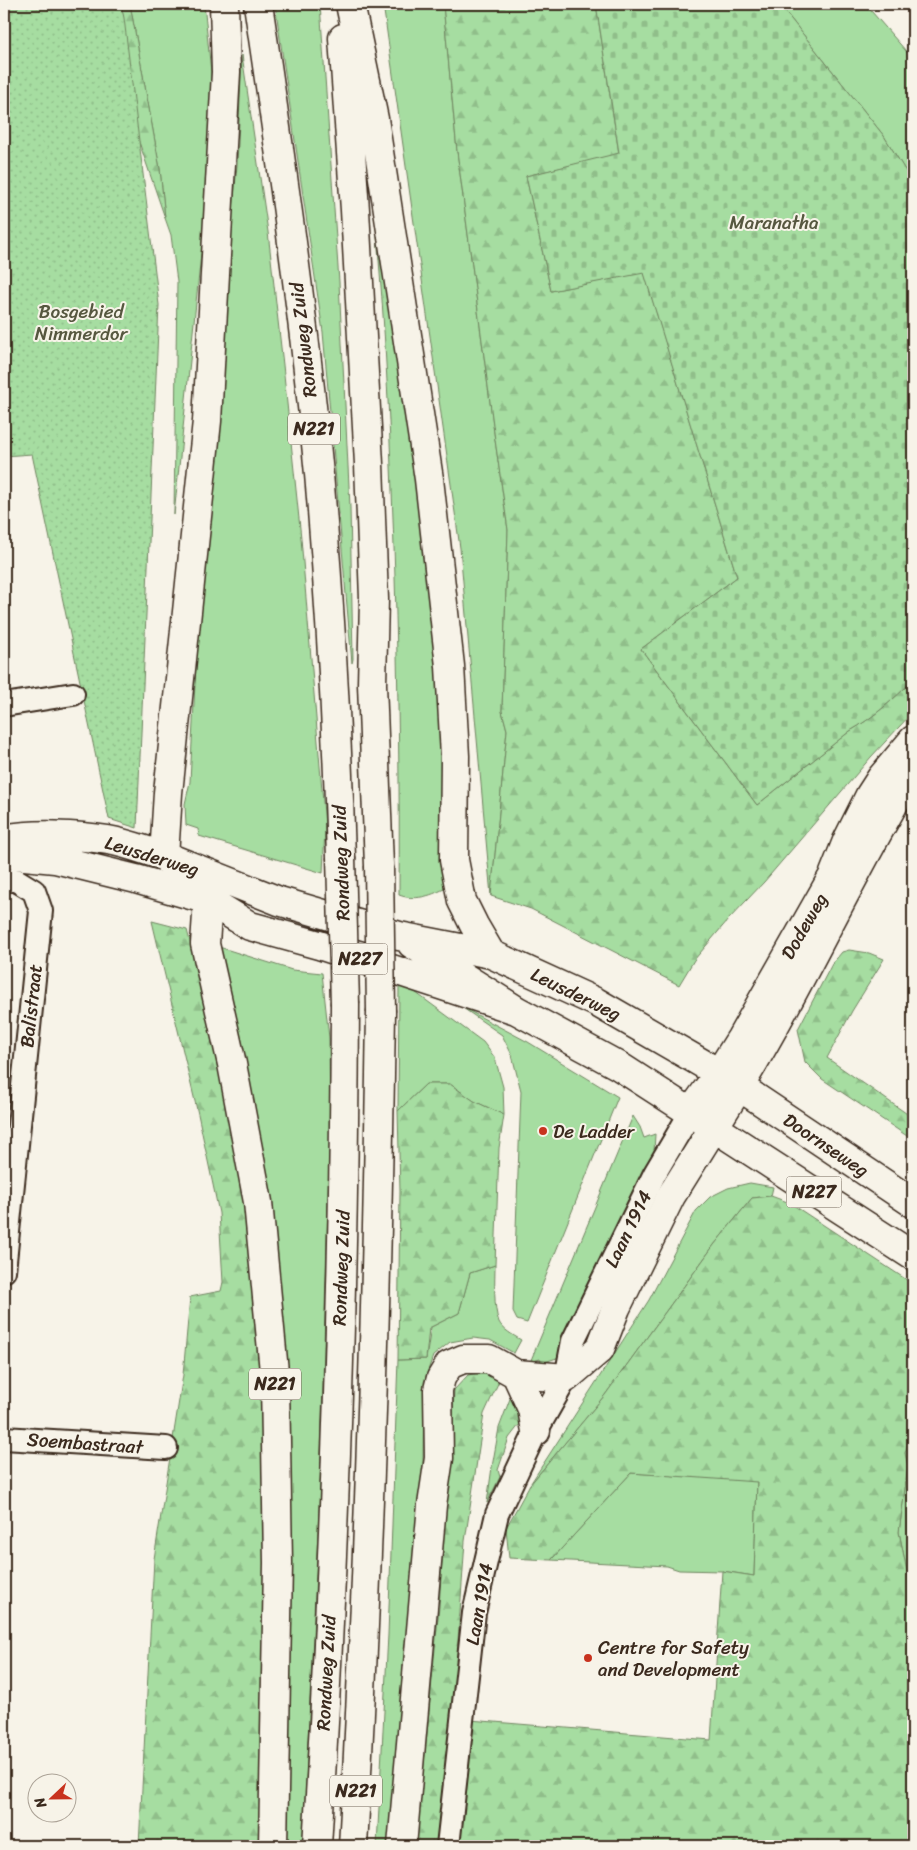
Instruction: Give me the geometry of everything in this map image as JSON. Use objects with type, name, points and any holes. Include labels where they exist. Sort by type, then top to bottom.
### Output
[{"type":"main road","points":[[208,900],[164,856],[166,809],[207,421],[226,72],[224,4]]},
{"type":"main road","name":"Rondweg Zuid","points":[[258,4],[282,170],[319,473],[337,741],[341,857],[344,1135],[335,1504],[317,1846]]},
{"type":"main road","name":"Rondweg Zuid","points":[[341,4],[355,210],[374,599],[372,684],[379,866],[381,1012],[377,1283],[369,1530],[353,1846]]},
{"type":"main road","points":[[350,4],[374,119],[428,479],[450,666],[455,756],[454,860],[462,900],[491,954]]},
{"type":"main road","name":"Dodeweg","points":[[714,1128],[729,1080],[833,876],[847,841],[870,795],[881,778],[913,740]]},
{"type":"main road","name":"Dodeweg","points":[[691,1112],[729,1080],[775,1026],[913,771]]},
{"type":"main road","name":"Leusderweg","points":[[10,846],[61,836],[109,840],[164,856],[266,896],[399,936],[491,954],[596,1002],[729,1080]]},
{"type":"main road","name":"Leusderweg","points":[[10,846],[208,900],[250,926],[319,945],[516,1010]]},
{"type":"main road","name":"Leusderweg","points":[[208,900],[266,896]]},
{"type":"main road","name":"N221","points":[[208,900],[205,944],[232,1064],[258,1202],[275,1382],[278,1563],[272,1846]]},
{"type":"main road","name":"Leusderweg","points":[[399,936],[516,1010],[619,1066],[714,1128]]},
{"type":"main road","name":"Doornseweg","points":[[729,1080],[913,1203]]},
{"type":"main road","name":"N227","points":[[714,1128],[913,1256]]},
{"type":"main road","name":"Laan 1914","points":[[566,1378],[600,1349],[616,1308],[672,1196],[714,1128]]},
{"type":"main road","name":"N221","points":[[402,1846],[432,1505],[438,1458],[438,1390],[441,1378],[449,1364],[463,1359],[490,1359],[516,1374],[566,1378]]},
{"type":"main road","points":[[516,1374],[532,1408],[536,1431]]},
{"type":"street","points":[[4,704],[74,694]]},
{"type":"street","name":"Balistraat","points":[[4,880],[16,880],[34,891],[41,911],[4,1271]]},
{"type":"street","name":"Laan 1914","points":[[448,1846],[474,1613],[497,1514],[536,1431],[566,1378],[573,1341],[655,1173],[691,1112]]},
{"type":"street","name":"Soembastraat","points":[[4,1438],[166,1448]]},
{"type":"green space","name":"Bosgebied Nimmerdor","points":[[4,4],[121,4],[124,18],[159,305],[137,828],[109,819],[32,454],[4,456]]},
{"type":"green space","points":[[73,4],[130,4],[160,169],[165,218],[137,136]]},
{"type":"green space","points":[[130,4],[204,4],[211,72],[210,141],[203,235],[174,515],[177,282],[171,235],[165,218],[160,169]]},
{"type":"green space","points":[[275,4],[320,4],[339,282],[350,507],[352,663],[323,332]]},
{"type":"green space","points":[[383,4],[443,4],[457,151],[508,530],[502,711],[507,730],[491,896],[460,548]]},
{"type":"green space","points":[[443,4],[596,4],[619,154],[526,176],[551,291],[644,272],[737,577],[641,649],[757,805],[850,731],[875,714],[913,680],[913,712],[871,757],[764,882],[728,920],[694,960],[679,985],[531,909],[491,896],[507,730],[502,711],[508,530],[457,151]]},
{"type":"green space","name":"Maranatha","points":[[596,4],[779,4],[884,136],[913,183],[913,680],[875,714],[850,731],[757,805],[641,649],[737,577],[644,273],[551,291],[526,176],[619,153]]},
{"type":"green space","points":[[779,4],[865,4],[913,59],[913,183],[884,136]]},
{"type":"green space","points":[[242,55],[268,232],[301,538],[325,826],[323,873],[199,836],[198,829],[186,825],[185,804],[190,782],[200,586],[237,165]]},
{"type":"green space","points":[[374,203],[419,475],[441,723],[444,889],[428,896],[417,898],[399,895],[396,617],[390,437]]},
{"type":"green space","points":[[152,921],[187,930],[249,1202],[269,1439],[265,1846],[139,1846],[154,1559],[183,1375],[190,1297],[221,1291],[223,1282],[219,1213],[198,1114]]},
{"type":"green space","points":[[219,947],[292,970],[322,973],[329,1038],[330,1131],[320,1489],[303,1846],[281,1846]]},
{"type":"green space","points":[[849,950],[869,953],[884,959],[852,1011],[827,1058],[913,1118],[913,1140],[822,1079],[805,1062],[798,1029],[832,964],[842,952]]},
{"type":"green space","points":[[399,986],[412,990],[483,1042],[495,1058],[503,1087],[504,1115],[474,1101],[450,1084],[426,1084],[398,1111]]},
{"type":"green space","points":[[460,1006],[528,1042],[618,1097],[527,1323],[517,1320],[513,1312],[521,1091],[512,1055],[502,1035]]},
{"type":"green space","points":[[426,1084],[450,1084],[474,1101],[504,1115],[499,1148],[495,1265],[470,1273],[459,1313],[429,1328],[426,1359],[398,1360],[400,1191],[398,1111]]},
{"type":"green space","points":[[633,1116],[644,1138],[655,1134],[654,1153],[649,1171],[557,1358],[541,1363],[540,1359],[533,1361],[531,1360]]},
{"type":"green space","points":[[750,1183],[773,1187],[771,1196],[752,1198],[714,1245],[605,1395],[529,1486],[649,1300],[696,1211],[710,1197],[728,1188]]},
{"type":"green space","points":[[771,1196],[790,1203],[913,1284],[913,1427],[905,1453],[908,1466],[899,1532],[913,1591],[913,1846],[456,1846],[470,1720],[711,1740],[722,1571],[754,1576],[757,1482],[631,1473],[551,1560],[509,1558],[506,1528],[529,1486],[605,1395],[714,1245],[752,1198]]},
{"type":"green space","points":[[495,1265],[495,1301],[499,1322],[506,1330],[521,1340],[514,1353],[490,1340],[473,1338],[450,1342],[433,1356],[424,1382],[422,1547],[393,1846],[377,1846],[388,1635],[398,1360],[426,1359],[431,1327],[459,1313],[470,1273]]},
{"type":"green space","points":[[485,1372],[500,1379],[484,1414],[465,1541],[456,1669],[438,1846],[416,1846],[451,1465],[454,1390],[468,1375]]},
{"type":"green space","points":[[514,1388],[523,1420],[509,1438],[498,1470],[500,1477],[487,1503],[499,1428]]},
{"type":"green space","points":[[913,1427],[913,1591],[899,1532],[908,1466],[905,1453]]},
{"type":"green space","points":[[631,1473],[757,1481],[754,1576],[722,1571],[679,1570],[667,1566],[551,1560]]},
{"type":"place","name":"De Ladder","points":[[543,1131]]},
{"type":"place","name":"Centre for Safety and Development","points":[[588,1658]]}]
